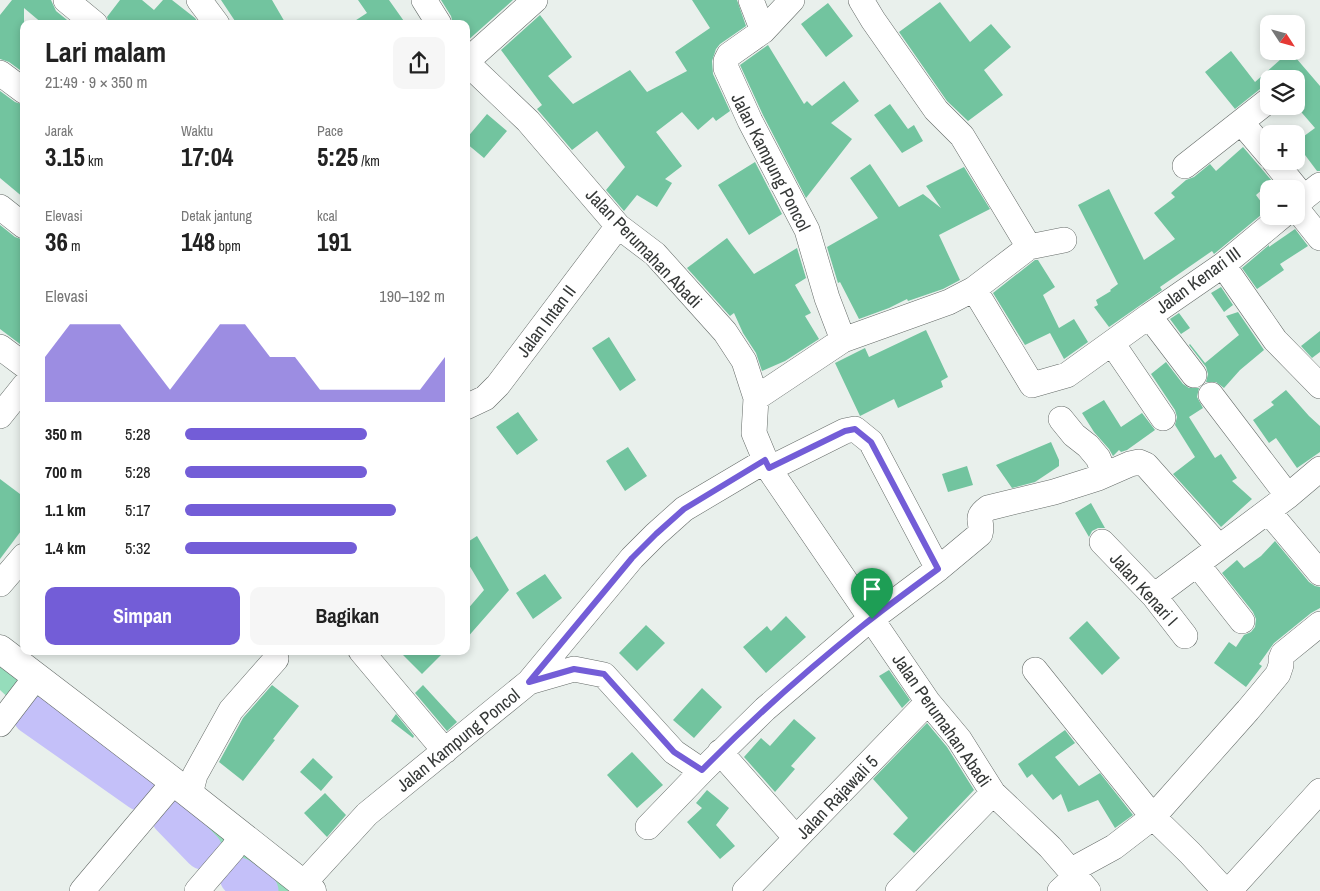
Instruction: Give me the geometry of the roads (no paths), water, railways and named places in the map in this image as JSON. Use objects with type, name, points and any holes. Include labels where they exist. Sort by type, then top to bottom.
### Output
[{"type":"street","points":[[66,0],[90,20]]},
{"type":"street","points":[[199,0],[214,20]]},
{"type":"street","points":[[424,0],[436,20]]},
{"type":"street","points":[[470,58],[535,0]]},
{"type":"street","points":[[751,0],[763,31]]},
{"type":"street","name":"Jalan Kampung Poncol","points":[[792,0],[763,31],[729,55],[725,64],[727,73],[807,230],[827,298],[843,340]]},
{"type":"street","points":[[861,0],[936,110],[962,136],[1029,247]]},
{"type":"street","name":"Jalan Perumahan Abadi","points":[[470,66],[528,121],[618,226],[655,254],[725,332],[744,361],[756,398],[754,433],[767,464],[928,702],[960,739],[993,793],[1050,847],[1073,882]]},
{"type":"street","points":[[0,73],[20,88]]},
{"type":"street","points":[[1185,166],[1260,107]]},
{"type":"street","points":[[1242,122],[1260,144]]},
{"type":"street","points":[[1281,170],[1289,180]]},
{"type":"street","points":[[1305,201],[1320,238]]},
{"type":"street","points":[[0,207],[20,223]]},
{"type":"street","name":"Jalan Kenari III","points":[[1194,375],[1149,316],[1223,265],[1271,225]]},
{"type":"street","name":"Jalan Intan II","points":[[470,405],[485,398],[498,385],[618,226]]},
{"type":"street","points":[[756,398],[843,340],[949,302],[974,289],[1029,247],[1064,240]]},
{"type":"street","points":[[1223,265],[1275,340],[1320,386]]},
{"type":"street","points":[[974,289],[1032,385],[1067,374],[1149,316]]},
{"type":"street","points":[[1112,343],[1163,418]]},
{"type":"street","points":[[0,347],[20,362]]},
{"type":"street","points":[[0,416],[20,391]]},
{"type":"street","points":[[1212,395],[1288,496]]},
{"type":"street","points":[[1062,419],[1074,435],[1088,446],[1098,458],[1101,476]]},
{"type":"street","points":[[529,682],[632,558],[684,509],[767,464],[845,431],[855,429],[871,442],[938,569]]},
{"type":"street","points":[[648,827],[702,770],[765,709],[872,619],[938,569],[980,534],[981,513],[988,508],[1054,492],[1138,462],[1146,465],[1219,547]]},
{"type":"street","points":[[1154,596],[1288,496],[1320,468]]},
{"type":"street","points":[[1268,511],[1320,573]]},
{"type":"street","name":"Jalan Kenari I","points":[[1102,542],[1154,596],[1186,636]]},
{"type":"street","points":[[0,584],[20,561]]},
{"type":"street","points":[[1197,564],[1242,621]]},
{"type":"street","points":[[1073,882],[1153,817],[1278,674],[1283,654],[1320,624]]},
{"type":"street","points":[[0,650],[30,686],[177,789],[237,842],[308,888]]},
{"type":"street","points":[[364,655],[445,751]]},
{"type":"street","points":[[82,891],[150,812],[196,775],[231,710],[276,659]]},
{"type":"street","name":"Jalan Kampung Poncol","points":[[308,888],[367,814],[529,682],[574,669],[604,674],[674,752],[702,770]]},
{"type":"street","points":[[1035,670],[1153,817],[1225,891]]},
{"type":"street","points":[[0,724],[30,686]]},
{"type":"street","name":"Jalan Rajawali 5","points":[[745,891],[928,702]]},
{"type":"street","points":[[720,752],[796,838]]},
{"type":"street","points":[[1229,891],[1320,790]]},
{"type":"street","points":[[898,891],[993,793]]},
{"type":"street","points":[[203,884],[237,842]]},
{"type":"waterway","points":[[32,715],[140,791]]},
{"type":"waterway","points":[[171,817],[203,850]]},
{"type":"waterway","points":[[239,877],[259,891]]}]
